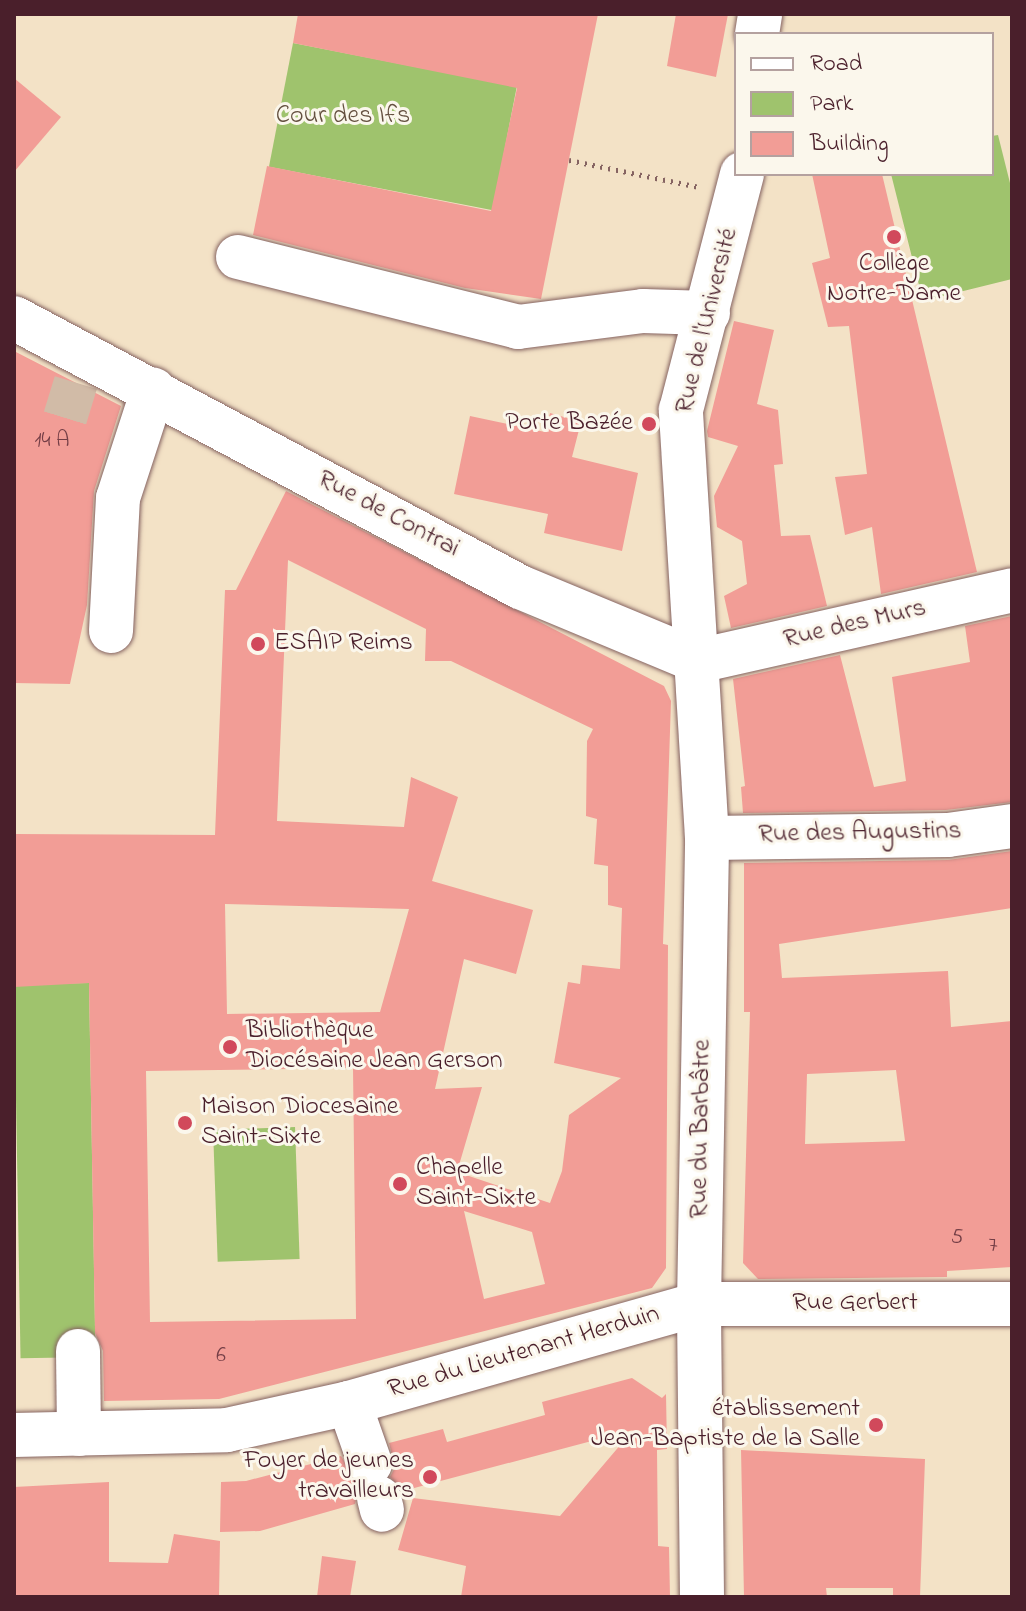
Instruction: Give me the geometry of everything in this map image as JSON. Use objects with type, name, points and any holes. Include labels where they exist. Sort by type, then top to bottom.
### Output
[{"type":"street","name":"Rue de l'Université","points":[[698,661],[681,410],[742,176]]},
{"type":"street","points":[[238,257],[518,327],[643,311],[708,313]]},
{"type":"street","name":"Rue de Contrai","points":[[14,318],[80,369],[153,390],[520,587],[698,661]]},
{"type":"street","points":[[111,631],[118,498],[153,390]]},
{"type":"street","name":"Rue des Murs","points":[[698,661],[1012,590]]},
{"type":"street","name":"Rue du Barbâtre","points":[[698,661],[707,838],[699,1304],[702,1597]]},
{"type":"street","name":"Rue des Augustins","points":[[707,838],[948,835],[1012,826]]},
{"type":"street","name":"Rue Gerbert","points":[[699,1304],[1012,1304]]},
{"type":"street","name":"Rue du Lieutenant Herduin","points":[[14,1435],[227,1430],[349,1403],[699,1304]]},
{"type":"street","points":[[78,1351],[79,1434]]},
{"type":"street","points":[[349,1403],[377,1490]]},
{"type":"path","points":[[569,160],[700,187]]},
{"type":"green space","name":"Cour des Ifs","points":[[293,43],[517,87],[493,210],[269,167]]},
{"type":"green space","points":[[998,135],[1012,191],[1012,279],[923,301],[892,176],[994,176],[994,136]]},
{"type":"green space","points":[[89,983],[96,1357],[21,1358],[14,984]]},
{"type":"green space","points":[[295,1127],[300,1259],[218,1262],[213,1130]]},
{"type":"building","points":[[298,14],[598,14],[541,299],[465,288],[253,235],[267,166],[491,211],[517,88],[293,43]]},
{"type":"building","points":[[676,14],[728,14],[716,77],[667,66]]},
{"type":"building","points":[[14,78],[61,117],[14,172]]},
{"type":"building","points":[[812,176],[882,176],[977,572],[881,594],[872,527],[845,535],[835,477],[867,474],[849,326],[828,327],[812,263],[830,258]]},
{"type":"building","points":[[734,321],[774,330],[757,404],[778,410],[783,464],[774,465],[781,536],[810,535],[827,606],[731,628],[724,596],[747,584],[742,541],[717,527],[714,496],[738,446],[708,437],[707,431]]},
{"type":"building","points":[[14,351],[121,406],[94,491],[87,605],[70,684],[14,683]]},
{"type":"building","points":[[550,413],[581,422],[572,457],[638,473],[622,551],[544,533],[548,514],[454,494],[470,416],[545,432]]},
{"type":"building","points":[[286,491],[664,686],[671,701],[663,944],[668,945],[666,1268],[652,1288],[219,1399],[104,1401],[103,1351],[95,1333],[89,983],[14,987],[14,834],[215,835],[225,590],[236,590]],"holes":[[[288,560],[426,629],[425,661],[451,661],[593,729],[587,741],[586,816],[597,819],[594,864],[608,866],[608,905],[622,908],[620,969],[582,965],[580,984],[568,982],[554,1063],[621,1078],[569,1115],[562,1171],[550,1203],[457,1172],[482,1087],[435,1089],[464,959],[516,974],[533,910],[432,881],[458,797],[411,777],[404,827],[277,821]],[[225,904],[409,909],[380,1012],[227,1014]],[[353,1068],[356,1319],[150,1322],[146,1071]],[[464,1211],[532,1232],[545,1284],[484,1299]]]},
{"type":"building","points":[[1012,616],[1012,802],[946,810],[743,813],[741,787],[745,786],[733,679],[840,655],[874,787],[906,781],[892,677],[970,662],[965,626]]},
{"type":"building","points":[[1012,851],[1012,908],[779,944],[782,978],[948,971],[951,1027],[1012,1021],[1012,1267],[947,1271],[947,1277],[758,1279],[743,1263],[750,1012],[744,1012],[744,863],[948,860]],"holes":[[[896,1070],[905,1141],[805,1144],[807,1074]]]},
{"type":"building","name":"Foyer de jeunes travailleurs","points":[[632,1378],[662,1398],[666,1394],[667,1449],[657,1450],[658,1546],[669,1547],[670,1597],[461,1597],[466,1566],[398,1550],[413,1498],[560,1516],[633,1430],[403,1491],[390,1477],[395,1467],[389,1443],[443,1429],[447,1442],[545,1415],[542,1402]]},
{"type":"building","points":[[741,1450],[925,1459],[920,1597],[893,1597],[893,1588],[826,1588],[827,1597],[744,1597]]},
{"type":"building","points":[[341,1456],[359,1485],[355,1504],[260,1531],[220,1532],[221,1482],[246,1481]]},
{"type":"building","points":[[109,1482],[109,1562],[168,1563],[174,1534],[220,1541],[219,1597],[14,1597],[14,1487]]},
{"type":"building","points":[[322,1556],[356,1561],[350,1597],[317,1597]]},
{"type":"tunnel","points":[[65,418],[76,383]]},
{"type":"place","name":"Collège Notre-Dame","points":[[894,237]]},
{"type":"place","name":"Porte Bazée","points":[[649,424]]},
{"type":"place","name":"ESAIP Reims","points":[[258,644]]},
{"type":"place","name":"Bibliothèque Diocésaine Jean Gerson","points":[[230,1047]]},
{"type":"place","name":"Maison Diocesaine Saint-Sixte","points":[[185,1123]]},
{"type":"place","name":"Chapelle Saint-Sixte","points":[[400,1184]]},
{"type":"place","name":"établissement Jean-Baptiste de la Salle","points":[[876,1425]]},
{"type":"place","name":"Foyer de jeunes travailleurs","points":[[430,1477]]}]
